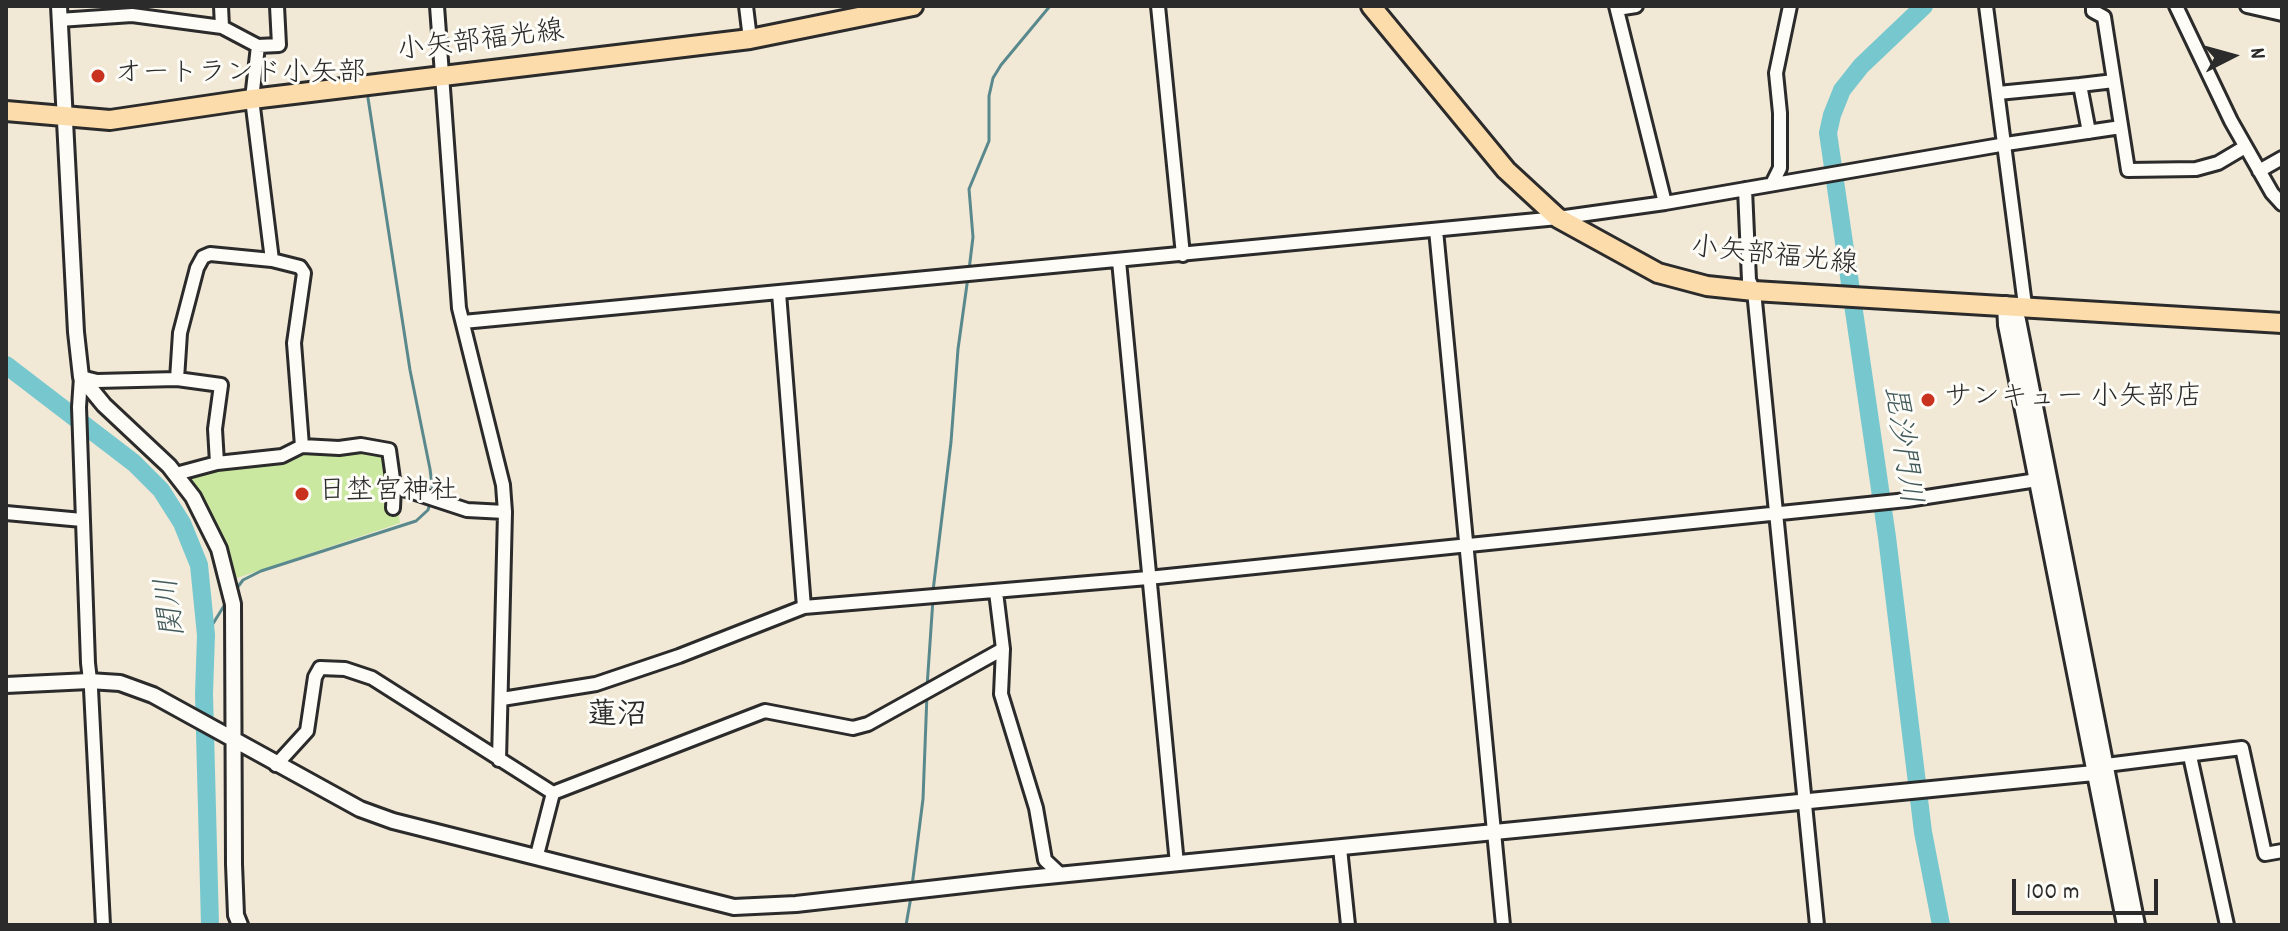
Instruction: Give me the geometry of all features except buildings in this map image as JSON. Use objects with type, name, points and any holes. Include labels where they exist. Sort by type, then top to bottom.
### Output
[{"type":"main road","name":"小矢部福光線","points":[[6,111],[110,120],[252,99],[750,39],[913,6]]},
{"type":"main road","name":"小矢部福光線","points":[[1371,6],[1506,170],[1558,218],[1658,273],[1707,286],[1754,291],[2025,305],[2282,323]]},
{"type":"street","points":[[221,6],[222,27]]},
{"type":"street","points":[[103,925],[82,520],[81,377],[59,13],[132,15],[222,27],[258,46],[279,45],[277,6]]},
{"type":"street","points":[[437,6],[459,308],[503,485],[499,760]]},
{"type":"street","points":[[746,6],[750,39]]},
{"type":"street","points":[[1158,6],[1183,255]]},
{"type":"street","points":[[1636,6],[1616,8],[1665,203]]},
{"type":"street","points":[[1772,184],[1780,168],[1776,73],[1790,6]]},
{"type":"street","points":[[1986,6],[2025,305]]},
{"type":"street","points":[[2093,6],[2093,11],[2104,17],[2128,170],[2196,169],[2218,163],[2245,147]]},
{"type":"street","points":[[2247,6],[2282,14]]},
{"type":"street","points":[[2179,7],[2245,147],[2282,204]]},
{"type":"street","points":[[258,46],[252,99],[272,260]]},
{"type":"street","points":[[1998,93],[2114,81]]},
{"type":"street","points":[[2080,85],[2089,132]]},
{"type":"street","points":[[463,322],[1558,218],[2121,127]]},
{"type":"street","points":[[2259,171],[2282,158]]},
{"type":"street","points":[[1745,189],[1749,280],[1754,291],[1817,925]]},
{"type":"street","points":[[1436,230],[1503,925]]},
{"type":"street","points":[[177,379],[180,333],[197,268],[203,257],[210,254],[272,260],[300,267],[304,273],[294,343],[302,446]]},
{"type":"street","points":[[1119,261],[1177,864]]},
{"type":"street","points":[[779,293],[804,607]]},
{"type":"street","points":[[2005,304],[2006,325],[2037,480],[2137,925]]},
{"type":"street","points":[[2005,304],[2018,320],[2100,769],[2125,925]]},
{"type":"street","points":[[81,377],[97,381],[177,379],[221,385],[215,429],[217,463]]},
{"type":"street","points":[[81,377],[104,405],[176,474],[193,497],[219,549],[233,604],[234,864],[236,915],[240,925]]},
{"type":"street","points":[[176,474],[217,463],[282,456],[302,446],[339,448],[361,445],[389,450],[394,486],[393,508]]},
{"type":"street","points":[[502,699],[596,684],[679,656],[804,607],[1148,578],[1907,500],[2037,480]]},
{"type":"street","points":[[394,486],[467,510],[505,512]]},
{"type":"street","points":[[6,513],[82,520]]},
{"type":"street","points":[[996,592],[1003,649],[1001,694],[1036,808],[1045,860],[1061,875]]},
{"type":"street","points":[[553,793],[765,711],[853,728],[868,724],[1003,649]]},
{"type":"street","points":[[276,765],[307,731],[315,677],[320,668],[345,669],[372,678],[553,793]]},
{"type":"street","points":[[6,685],[89,681],[120,683],[153,695],[276,765],[371,813],[734,907],[796,904],[1940,788],[2242,748],[2265,854],[2282,851]]},
{"type":"street","points":[[2190,756],[2227,925]]},
{"type":"street","points":[[537,855],[553,793]]},
{"type":"street","points":[[1340,848],[1348,925]]},
{"type":"green space","points":[[300,447],[388,451],[400,523],[234,579],[217,526],[189,474],[279,459]]},
{"type":"waterway","points":[[969,270],[973,237],[969,189],[989,141],[989,96],[993,78],[1050,6]]},
{"type":"waterway","name":"毘沙門川","points":[[1924,6],[1861,66],[1842,90],[1828,133],[1887,537],[1923,832],[1941,925]]},
{"type":"waterway","points":[[368,98],[410,370],[433,493]]},
{"type":"waterway","points":[[933,591],[968,277]]},
{"type":"waterway","name":"関川","points":[[6,365],[134,463],[161,490],[182,523],[199,565],[206,635],[204,694],[210,925]]},
{"type":"waterway","points":[[234,592],[243,580],[261,571],[416,521],[428,510],[431,500]]},
{"type":"waterway","points":[[927,687],[933,599]]},
{"type":"waterway","points":[[206,635],[227,601]]},
{"type":"waterway","points":[[912,886],[923,799],[927,694]]},
{"type":"waterway","points":[[906,925],[911,897]]},
{"type":"place","name":"オートランド小矢部","points":[[98,76]]},
{"type":"place","name":"サンキュー 小矢部店","points":[[1928,400]]},
{"type":"place","name":"日埜宮神社","points":[[302,494]]},
{"type":"district","name":"蓮沼","points":[[617,719]]}]
